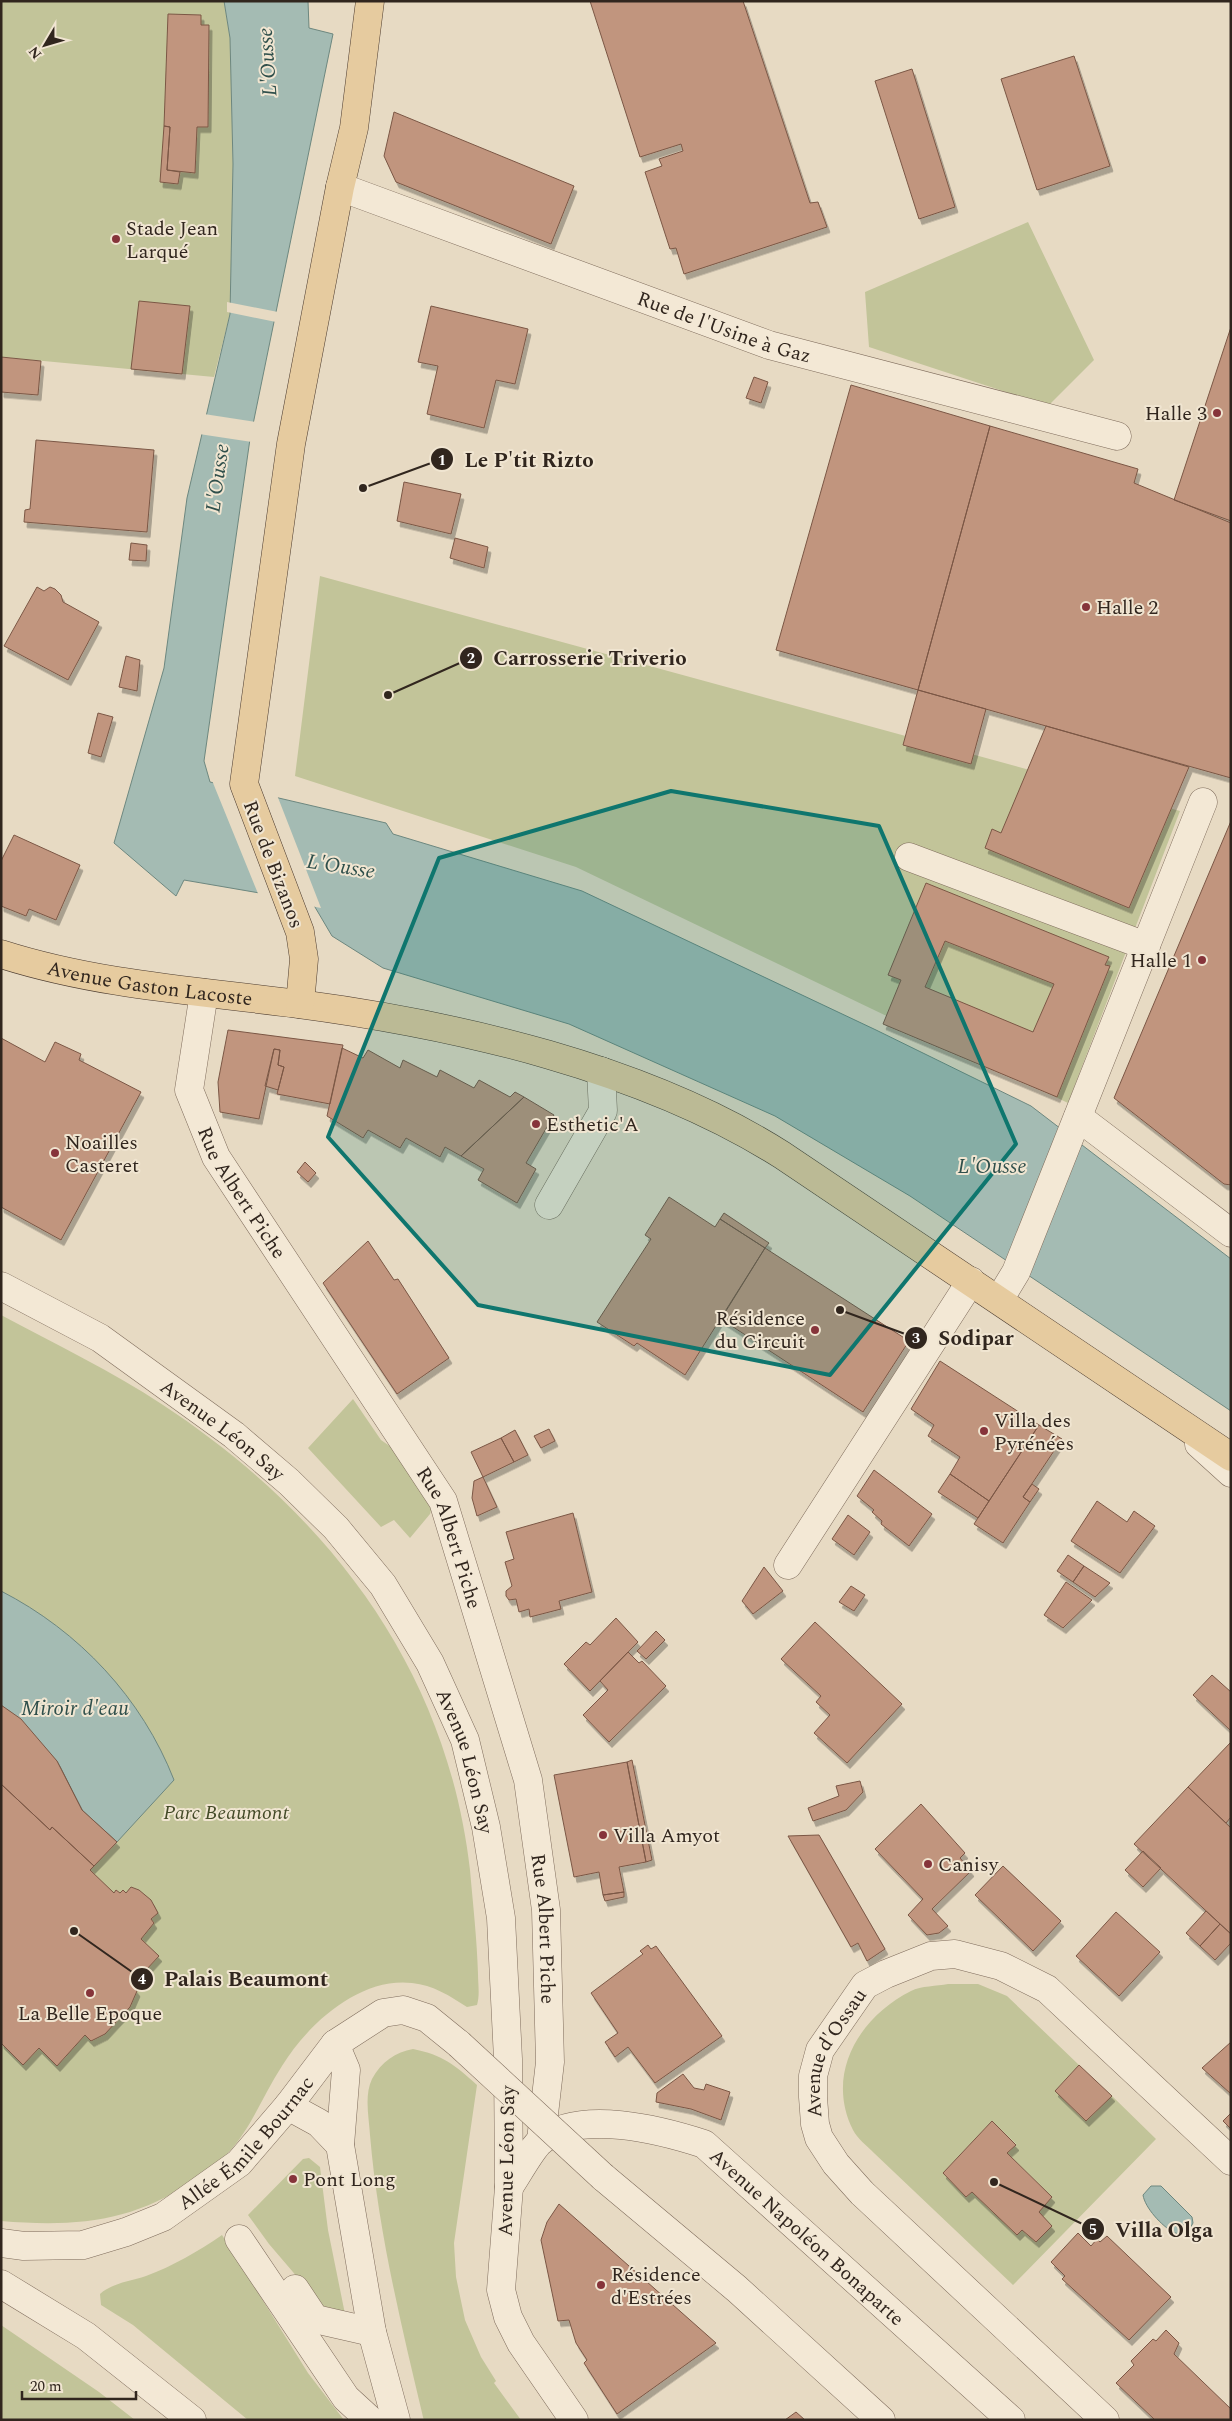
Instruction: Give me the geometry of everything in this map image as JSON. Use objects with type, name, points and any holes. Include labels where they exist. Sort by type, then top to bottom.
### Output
[{"type":"main road","points":[[340,187],[354,128],[370,1]]},
{"type":"main road","name":"Rue de Bizanos","points":[[300,1004],[304,959],[300,932],[292,906],[244,784],[291,444],[340,187]]},
{"type":"main road","name":"Avenue Gaston Lacoste","points":[[1,954],[91,976],[204,993],[300,1004],[451,1032],[524,1048],[601,1070],[688,1106],[766,1145],[1231,1457]]},
{"type":"street","name":"Rue de l'Usine à Gaz","points":[[340,187],[769,345],[1116,436]]},
{"type":"street","points":[[998,1300],[1016,1272],[1204,802]]},
{"type":"street","points":[[908,857],[1146,946]]},
{"type":"street","name":"Rue Albert Piche","points":[[204,993],[189,1090],[216,1157],[443,1501],[528,1780],[546,1910],[550,2062],[541,2140]]},
{"type":"street","points":[[550,1205],[604,1111],[601,1070]]},
{"type":"street","points":[[1076,1123],[1231,1233]]},
{"type":"street","points":[[788,1566],[971,1281]]},
{"type":"street","name":"Avenue Léon Say","points":[[1,1286],[100,1338],[234,1435],[289,1482],[336,1528],[383,1585],[430,1663],[465,1740],[486,1827],[501,1918],[508,2059],[509,2187],[501,2290],[508,2317],[520,2343],[574,2420]]},
{"type":"street","points":[[1165,1412],[1231,1473]]},
{"type":"street","name":"Avenue d'Ossau","points":[[1105,2420],[862,2193],[836,2164],[819,2138],[815,2124],[813,2076],[820,2050],[865,1985],[886,1974],[931,1956],[955,1954],[978,1959],[1001,1966],[1047,1989],[1231,2161]]},
{"type":"street","name":"Allée Émile Bournac","points":[[1,2243],[24,2246],[83,2245],[126,2232],[163,2217],[238,2164],[288,2106],[335,2044],[384,2013],[403,2010],[427,2018],[459,2044],[604,2177],[737,2288],[881,2420]]},
{"type":"street","points":[[335,2044],[346,2070],[340,2145],[372,2332],[396,2420]]},
{"type":"street","points":[[288,2106],[319,2123],[340,2145]]},
{"type":"street","name":"Avenue Napoléon Bonaparte","points":[[509,2187],[541,2140],[570,2126],[604,2125],[665,2132],[704,2144],[1011,2420]]},
{"type":"street","points":[[370,2420],[346,2398],[247,2234],[315,2319],[372,2332]]},
{"type":"street","points":[[1,2284],[86,2336],[192,2420]]},
{"type":"highlighted area","points":[[671,791],[879,826],[1016,1144],[830,1375],[478,1305],[328,1137],[439,858]]},
{"type":"green space","name":"Stade Jean Larqué","points":[[1,1],[224,1],[230,38],[233,164],[230,314],[214,377],[1,357]]},
{"type":"green space","points":[[1028,222],[1094,360],[1048,406],[869,347],[865,292]]},
{"type":"green space","points":[[320,576],[1180,811],[1068,1103],[576,867],[295,776]]},
{"type":"green space","name":"Parc Beaumont","points":[[1,1315],[104,1369],[163,1405],[223,1448],[278,1495],[327,1547],[370,1603],[407,1663],[436,1728],[457,1797],[470,1870],[475,1922],[479,1990],[477,2005],[467,2007],[448,1995],[420,1984],[412,1983],[392,1983],[354,1996],[337,2006],[306,2034],[275,2077],[244,2133],[219,2161],[192,2181],[147,2206],[124,2214],[77,2222],[27,2223],[1,2221]]},
{"type":"green space","points":[[353,1399],[381,1440],[391,1447],[432,1507],[430,1514],[410,1538],[394,1520],[381,1527],[308,1448]]},
{"type":"green space","points":[[948,1984],[978,1984],[1007,1996],[1079,2065],[1055,2091],[1085,2120],[1112,2096],[1156,2139],[1013,2285],[860,2139],[853,2130],[845,2109],[843,2088],[845,2068],[852,2049],[862,2032],[892,2002],[911,1991],[924,1987]],"holes":[[[992,2121],[1016,2144],[1007,2153],[1052,2197],[1017,2234],[972,2192],[966,2197],[943,2173]]]},
{"type":"green space","points":[[413,2049],[441,2058],[477,2085],[454,2243],[456,2277],[465,2320],[481,2357],[496,2381],[494,2383],[521,2420],[424,2420],[423,2417],[384,2241],[374,2171],[368,2107],[368,2092],[376,2073],[384,2063],[395,2055]]},
{"type":"green space","points":[[309,2158],[320,2167],[328,2230],[345,2314],[328,2313],[269,2244],[248,2215],[303,2159]]},
{"type":"green space","points":[[222,2235],[308,2373],[344,2420],[248,2420],[133,2325],[101,2305],[100,2294],[105,2290],[166,2268]]},
{"type":"green space","points":[[1,2325],[99,2392],[135,2420],[1,2420]]},
{"type":"water","name":"L'Ousse","points":[[224,1],[308,1],[309,28],[333,34],[250,439],[204,761],[210,782],[386,823],[393,834],[582,891],[876,1030],[1031,1106],[1231,1259],[1231,1411],[910,1196],[775,1116],[569,1024],[383,968],[332,936],[312,902],[184,880],[176,896],[114,843],[164,668],[187,498],[230,314],[233,164],[230,38]]},
{"type":"water","name":"Miroir d'eau","points":[[1,1591],[30,1607],[82,1647],[126,1695],[161,1750],[174,1780],[117,1842],[82,1810],[57,1761],[1,1705]]},
{"type":"water","points":[[1151,2186],[1161,2186],[1192,2217],[1193,2223],[1188,2232],[1175,2233],[1164,2226],[1155,2216],[1144,2200],[1143,2195]]},
{"type":"pier","points":[[227,302],[278,312],[276,322],[227,312]]},
{"type":"pier","points":[[204,414],[256,422],[252,442],[199,434]]},
{"type":"pier","points":[[211,778],[277,795],[321,908],[259,896]]},
{"type":"building","points":[[590,1],[743,1],[810,203],[818,202],[827,227],[684,274],[676,248],[670,249],[645,172],[662,166],[659,159],[683,151],[681,144],[640,157]]},
{"type":"building","points":[[168,14],[201,15],[201,25],[209,25],[208,127],[197,127],[195,173],[167,170],[170,127],[164,126]]},
{"type":"building","points":[[1074,56],[1110,166],[1037,190],[1001,79]]},
{"type":"building","points":[[912,69],[955,207],[919,219],[875,81]]},
{"type":"building","points":[[394,112],[574,186],[551,244],[396,182],[384,156]]},
{"type":"building","points":[[164,126],[170,127],[167,170],[180,172],[178,184],[160,182]]},
{"type":"building","points":[[139,301],[190,306],[182,374],[131,369]]},
{"type":"building","points":[[431,306],[528,329],[515,384],[496,380],[484,428],[427,414],[438,366],[418,362]]},
{"type":"building","name":"Halle 3","points":[[1231,327],[1231,521],[1174,500]]},
{"type":"building","points":[[1,357],[41,361],[38,395],[1,392]]},
{"type":"building","points":[[754,377],[768,382],[761,403],[746,398]]},
{"type":"building","points":[[851,385],[990,426],[918,690],[776,650]]},
{"type":"building","name":"Halle 2","points":[[990,426],[1138,469],[1134,483],[1231,523],[1231,778],[918,690]]},
{"type":"building","points":[[36,440],[154,450],[147,532],[24,522],[25,510],[30,509]]},
{"type":"building","points":[[404,482],[461,494],[451,534],[397,521]]},
{"type":"building","points":[[455,538],[488,547],[484,568],[450,558]]},
{"type":"building","points":[[131,543],[147,545],[146,561],[129,560]]},
{"type":"building","points":[[37,587],[44,591],[50,587],[55,589],[61,595],[63,602],[99,622],[68,680],[4,646]]},
{"type":"building","points":[[126,656],[140,660],[137,691],[119,687]]},
{"type":"building","points":[[918,690],[986,709],[971,764],[903,745]]},
{"type":"building","points":[[98,713],[113,717],[101,757],[88,753]]},
{"type":"building","points":[[1046,726],[1189,767],[1129,908],[985,848],[992,829],[1001,833]]},
{"type":"building","name":"Halle 1","points":[[1231,821],[1231,1185],[1224,1184],[1114,1098]]},
{"type":"building","points":[[14,835],[80,865],[56,920],[29,909],[26,916],[1,906],[1,861]]},
{"type":"building","points":[[926,883],[1109,957],[1105,965],[1110,966],[1057,1097],[883,1024],[901,980],[888,975]],"holes":[[[945,941],[1054,984],[1033,1032],[925,987]]]},
{"type":"building","points":[[228,1030],[343,1045],[330,1104],[277,1094],[284,1067],[278,1065],[280,1050],[274,1049],[259,1119],[220,1112],[218,1082]]},
{"type":"building","name":"Noailles Casteret","points":[[1,1038],[45,1062],[55,1042],[81,1054],[79,1060],[141,1092],[61,1240],[1,1207]]},
{"type":"building","points":[[342,1048],[363,1058],[368,1050],[400,1068],[403,1060],[437,1077],[440,1070],[474,1088],[479,1080],[510,1097],[515,1092],[524,1097],[461,1156],[445,1147],[440,1157],[406,1138],[400,1148],[368,1130],[363,1138],[327,1116]]},
{"type":"building","points":[[274,1049],[280,1050],[278,1065],[284,1067],[278,1090],[265,1086]]},
{"type":"building","points":[[524,1097],[554,1115],[526,1163],[536,1169],[517,1203],[478,1180],[484,1169],[461,1156]]},
{"type":"building","points":[[305,1162],[316,1173],[308,1182],[297,1172]]},
{"type":"building","points":[[669,1197],[715,1227],[720,1219],[765,1248],[685,1375],[637,1343],[634,1346],[597,1322],[651,1239],[645,1235]]},
{"type":"building","points":[[724,1213],[769,1243],[765,1248],[720,1219]]},
{"type":"building","points":[[368,1241],[394,1280],[398,1279],[449,1358],[397,1394],[323,1283]]},
{"type":"building","name":"Résidence du Circuit","points":[[765,1248],[909,1341],[863,1412],[721,1319]]},
{"type":"building","name":"Villa des Pyrénées","points":[[940,1361],[1039,1425],[989,1501],[950,1474],[960,1457],[928,1436],[934,1425],[911,1409]]},
{"type":"building","points":[[1039,1425],[1062,1439],[1023,1497],[1030,1502],[1003,1543],[974,1524]]},
{"type":"building","points":[[549,1429],[555,1441],[541,1448],[534,1436]]},
{"type":"building","points":[[515,1430],[528,1455],[514,1462],[501,1438]]},
{"type":"building","points":[[501,1438],[514,1462],[483,1477],[471,1452]]},
{"type":"building","points":[[874,1470],[932,1514],[909,1546],[881,1524],[882,1521],[872,1512],[874,1510],[857,1496]]},
{"type":"building","points":[[950,1474],[989,1501],[978,1518],[938,1492]]},
{"type":"building","points":[[483,1477],[497,1507],[477,1516],[472,1498],[474,1481]]},
{"type":"building","points":[[1032,1484],[1039,1489],[1030,1502],[1023,1497]]},
{"type":"building","points":[[1097,1501],[1127,1522],[1134,1511],[1155,1526],[1120,1573],[1071,1541]]},
{"type":"building","points":[[573,1513],[592,1592],[559,1601],[561,1609],[530,1617],[529,1609],[519,1612],[516,1599],[509,1600],[506,1596],[506,1591],[512,1586],[505,1562],[514,1559],[506,1532]]},
{"type":"building","points":[[848,1515],[870,1532],[854,1555],[832,1539]]},
{"type":"building","points":[[1068,1555],[1084,1566],[1073,1582],[1057,1571]]},
{"type":"building","points":[[1084,1566],[1110,1583],[1095,1597],[1073,1582]]},
{"type":"building","points":[[764,1567],[783,1591],[753,1614],[742,1601]]},
{"type":"building","points":[[1066,1582],[1092,1600],[1063,1628],[1044,1615]]},
{"type":"building","points":[[851,1586],[865,1595],[854,1611],[839,1602]]},
{"type":"building","points":[[616,1618],[638,1642],[590,1691],[564,1664],[586,1642],[590,1645]]},
{"type":"building","points":[[815,1622],[902,1704],[847,1763],[814,1733],[830,1715],[816,1702],[821,1696],[781,1659]]},
{"type":"building","points":[[656,1631],[665,1640],[646,1659],[637,1651]]},
{"type":"building","points":[[628,1652],[639,1663],[642,1661],[666,1686],[609,1742],[583,1715],[608,1690],[600,1681]]},
{"type":"building","points":[[1212,1675],[1231,1692],[1231,1731],[1193,1695]]},
{"type":"building","points":[[1,1705],[21,1719],[57,1761],[82,1810],[117,1842],[94,1866],[52,1827],[50,1830],[1,1784]]},
{"type":"building","points":[[1231,1742],[1231,1817],[1226,1823],[1188,1787]]},
{"type":"building","points":[[632,1760],[652,1860],[646,1862],[627,1762]]},
{"type":"building","name":"Villa Amyot","points":[[627,1762],[646,1862],[619,1867],[624,1892],[603,1895],[599,1872],[574,1877],[554,1775]]},
{"type":"building","points":[[860,1781],[863,1792],[846,1810],[813,1821],[808,1808],[839,1796],[836,1786]]},
{"type":"building","points":[[1,1784],[50,1830],[52,1827],[94,1866],[90,1870],[114,1893],[116,1890],[120,1893],[123,1890],[126,1893],[131,1887],[139,1890],[151,1900],[158,1913],[151,1919],[154,1923],[141,1939],[159,1956],[132,1985],[137,1991],[130,2007],[105,2034],[91,2041],[85,2035],[57,2066],[39,2048],[23,2065],[1,2043]]},
{"type":"building","points":[[1188,1787],[1231,1828],[1231,1934],[1134,1844]]},
{"type":"building","name":"Canisy","points":[[921,1804],[965,1853],[960,1858],[971,1871],[932,1909],[948,1926],[939,1933],[927,1935],[908,1915],[923,1899],[875,1849]]},
{"type":"building","points":[[819,1835],[885,1949],[867,1961],[858,1943],[851,1947],[788,1836]]},
{"type":"building","points":[[1143,1851],[1161,1868],[1143,1887],[1125,1870]]},
{"type":"building","points":[[1003,1866],[1061,1921],[1033,1951],[975,1895]]},
{"type":"building","points":[[624,1892],[624,1897],[605,1901],[603,1895]]},
{"type":"building","points":[[1206,1911],[1220,1924],[1200,1946],[1186,1933]]},
{"type":"building","points":[[1116,1912],[1160,1952],[1119,1996],[1076,1956]]},
{"type":"building","points":[[1220,1924],[1231,1934],[1231,1943],[1215,1960],[1200,1946]]},
{"type":"building","points":[[648,1945],[651,1949],[656,1946],[722,2036],[655,2083],[628,2047],[615,2057],[605,2042],[618,2033],[591,1993],[643,1954],[640,1951]]},
{"type":"building","points":[[1231,2042],[1231,2094],[1202,2068]]},
{"type":"building","points":[[1079,2065],[1112,2096],[1086,2121],[1055,2091]]},
{"type":"building","points":[[683,2074],[694,2088],[704,2090],[706,2084],[730,2092],[721,2120],[691,2109],[656,2102],[657,2093]]},
{"type":"building","points":[[1231,2113],[1231,2129],[1223,2121]]},
{"type":"building","points":[[992,2121],[1016,2145],[1007,2153],[1052,2197],[1039,2212],[1052,2226],[1036,2242],[1022,2230],[1017,2235],[972,2192],[966,2197],[943,2173]]},
{"type":"building","name":"Résidence d'Estrées","points":[[559,2204],[716,2343],[617,2414],[584,2363],[587,2360],[576,2343],[569,2320],[558,2321],[541,2240],[547,2222]]},
{"type":"building","points":[[1078,2233],[1091,2246],[1097,2239],[1100,2242],[1107,2236],[1171,2297],[1129,2340],[1062,2279],[1065,2276],[1051,2262]]},
{"type":"building","points":[[1166,2330],[1179,2343],[1174,2354],[1231,2409],[1231,2420],[1155,2420],[1116,2383],[1134,2365],[1131,2361],[1153,2339],[1156,2341]]},
{"type":"building","points":[[796,2412],[805,2420],[785,2420]]},
{"type":"place","name":"Stade Jean Larqué","points":[[116,239]]},
{"type":"place","name":"Halle 3","points":[[1217,413]]},
{"type":"place","name":"Le P'tit Rizto","points":[[363,488]]},
{"type":"place","name":"Halle 2","points":[[1086,607]]},
{"type":"place","name":"Carrosserie Triverio","points":[[388,695]]},
{"type":"place","name":"Halle 1","points":[[1202,960]]},
{"type":"place","name":"Esthetic'A","points":[[536,1124]]},
{"type":"place","name":"Noailles Casteret","points":[[55,1153]]},
{"type":"place","name":"Sodipar","points":[[840,1310]]},
{"type":"place","name":"Résidence du Circuit","points":[[815,1330]]},
{"type":"place","name":"Villa des Pyrénées","points":[[984,1431]]},
{"type":"place","name":"Villa Amyot","points":[[603,1835]]},
{"type":"place","name":"Canisy","points":[[928,1864]]},
{"type":"place","name":"Palais Beaumont","points":[[74,1931]]},
{"type":"place","name":"La Belle Epoque","points":[[90,1993]]},
{"type":"place","name":"Pont Long","points":[[293,2179]]},
{"type":"place","name":"Villa Olga","points":[[994,2182]]},
{"type":"place","name":"Résidence d'Estrées","points":[[601,2285]]}]
